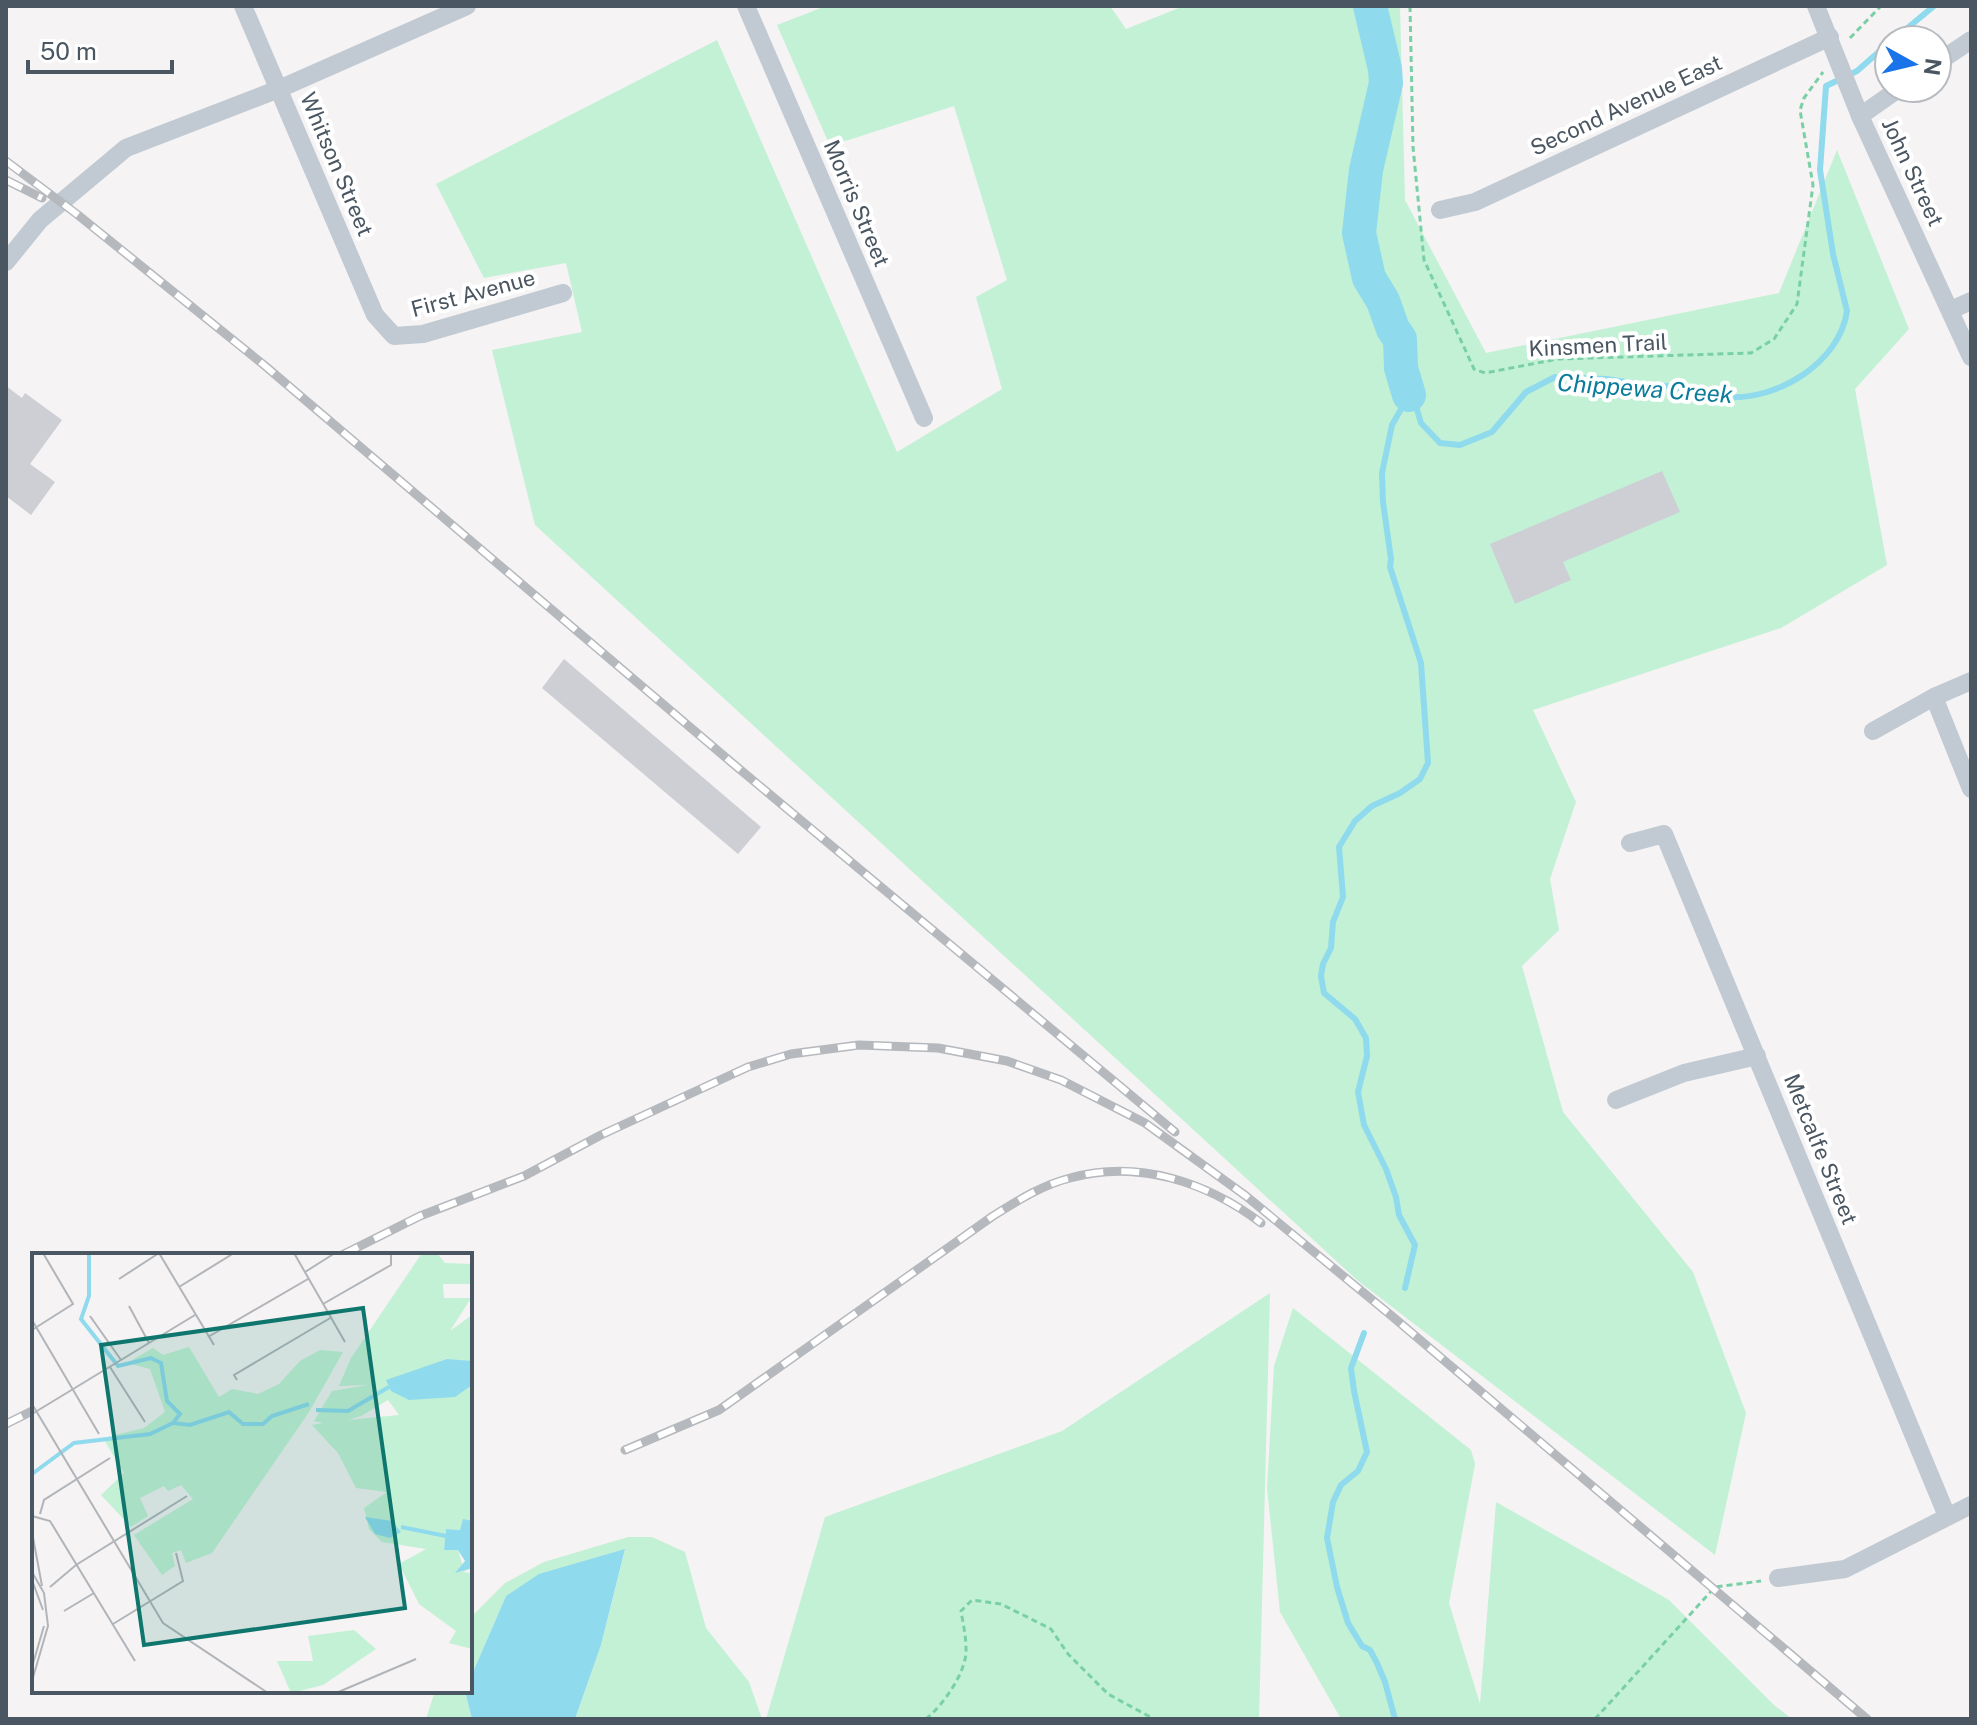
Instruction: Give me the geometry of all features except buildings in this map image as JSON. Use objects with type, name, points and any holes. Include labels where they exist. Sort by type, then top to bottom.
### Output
[{"type":"street","name":"Whitson Street","points":[[243,6],[375,315],[394,336]]},
{"type":"street","points":[[6,262],[40,220],[126,148],[279,89],[467,6]]},
{"type":"street","name":"Morris Street","points":[[746,6],[924,418]]},
{"type":"street","name":"John Street","points":[[1816,6],[1860,116],[1971,357]]},
{"type":"street","points":[[1953,52],[1971,40]]},
{"type":"street","name":"Second Avenue East","points":[[1440,210],[1475,202],[1831,41]]},
{"type":"street","points":[[1860,116],[1877,104]]},
{"type":"street","name":"First Avenue","points":[[394,336],[423,334],[563,293]]},
{"type":"street","points":[[1951,310],[1971,301]]},
{"type":"street","points":[[1873,731],[1934,697],[1971,681]]},
{"type":"street","points":[[1934,697],[1971,789]]},
{"type":"street","name":"Metcalfe Street","points":[[1630,843],[1664,834],[1947,1516]]},
{"type":"street","points":[[1616,1100],[1684,1073],[1757,1056]]},
{"type":"street","points":[[1778,1578],[1845,1569],[1971,1505]]},
{"type":"path","name":"Kinsmen Trail","points":[[1410,6],[1413,147],[1424,260],[1464,350],[1478,373],[1558,359],[1751,353],[1774,339],[1797,304],[1803,276],[1813,185],[1800,110],[1804,98],[1818,80]]},
{"type":"path","points":[[1852,36],[1881,6]]},
{"type":"path","points":[[1595,1719],[1663,1643],[1691,1617],[1715,1587],[1778,1578]]},
{"type":"path","points":[[926,1719],[941,1707],[957,1678],[967,1652],[961,1611],[972,1600],[1001,1604],[1051,1629],[1068,1654],[1108,1694],[1154,1719]]},
{"type":"green space","points":[[826,6],[1110,6],[1126,29],[1184,6],[1400,6],[1405,200],[1486,353],[1779,293],[1837,150],[1909,329],[1855,389],[1887,565],[1781,628],[1533,710],[1576,802],[1550,879],[1559,930],[1522,966],[1563,1112],[1693,1272],[1746,1413],[1715,1555],[1357,1280],[535,525],[492,350],[582,332],[566,263],[484,278],[436,184],[717,40],[897,452],[1002,389],[976,297],[1007,280],[954,106],[830,146],[777,25]]},
{"type":"green space","points":[[1270,1293],[1259,1719],[766,1719],[825,1517],[1062,1431]]},
{"type":"green space","points":[[1293,1308],[1471,1450],[1475,1464],[1449,1603],[1480,1704],[1496,1502],[1669,1600],[1774,1705],[1792,1719],[1341,1719],[1280,1612],[1267,1488],[1274,1366]]},
{"type":"green space","points":[[628,1537],[652,1537],[685,1552],[706,1628],[749,1682],[762,1719],[575,1719],[601,1645],[625,1550],[506,1596],[472,1674],[472,1616],[505,1583],[544,1562]]},
{"type":"green space","points":[[434,1693],[466,1693],[472,1719],[426,1719]]},
{"type":"water","points":[[625,1549],[601,1645],[575,1719],[472,1719],[466,1693],[472,1693],[472,1674],[506,1596],[539,1574]]},
{"type":"waterway","name":"Chippewa Creek","points":[[1370,6],[1386,83],[1366,170],[1359,233],[1369,278],[1400,339],[1401,368],[1409,395]]},
{"type":"waterway","name":"Chippewa Creek","points":[[1912,24],[1934,6]]},
{"type":"waterway","points":[[1405,1288],[1415,1245],[1399,1215],[1386,1169],[1364,1125],[1358,1092],[1367,1056],[1366,1038],[1355,1019],[1324,993],[1321,976],[1331,948],[1333,922],[1343,897],[1339,847],[1355,821],[1372,806],[1420,779],[1428,763],[1421,663],[1390,567],[1383,502],[1382,473],[1392,425],[1409,395],[1421,423],[1440,443],[1460,445],[1492,432],[1526,392],[1555,377],[1667,386],[1729,397],[1767,392],[1804,374],[1832,346],[1842,329],[1847,311],[1833,254],[1820,170],[1826,86],[1857,71],[1873,57]]},
{"type":"waterway","points":[[1364,1333],[1351,1368],[1367,1452],[1358,1471],[1341,1485],[1333,1502],[1327,1538],[1348,1623],[1377,1663],[1395,1719]]},
{"type":"railway","points":[[6,161],[264,365],[731,762],[1175,1132]]},
{"type":"railway","points":[[6,180],[42,198]]},
{"type":"railway","points":[[346,1253],[420,1216],[524,1176],[601,1135],[748,1067],[791,1054],[859,1045],[938,1048],[1007,1061],[1061,1080],[1145,1123],[1246,1196],[1867,1719]]},
{"type":"railway","points":[[625,1450],[719,1410],[993,1216],[1060,1181],[1121,1171],[1171,1178],[1218,1196],[1261,1223]]},
{"type":"railway","points":[[6,1424],[32,1411]]}]
